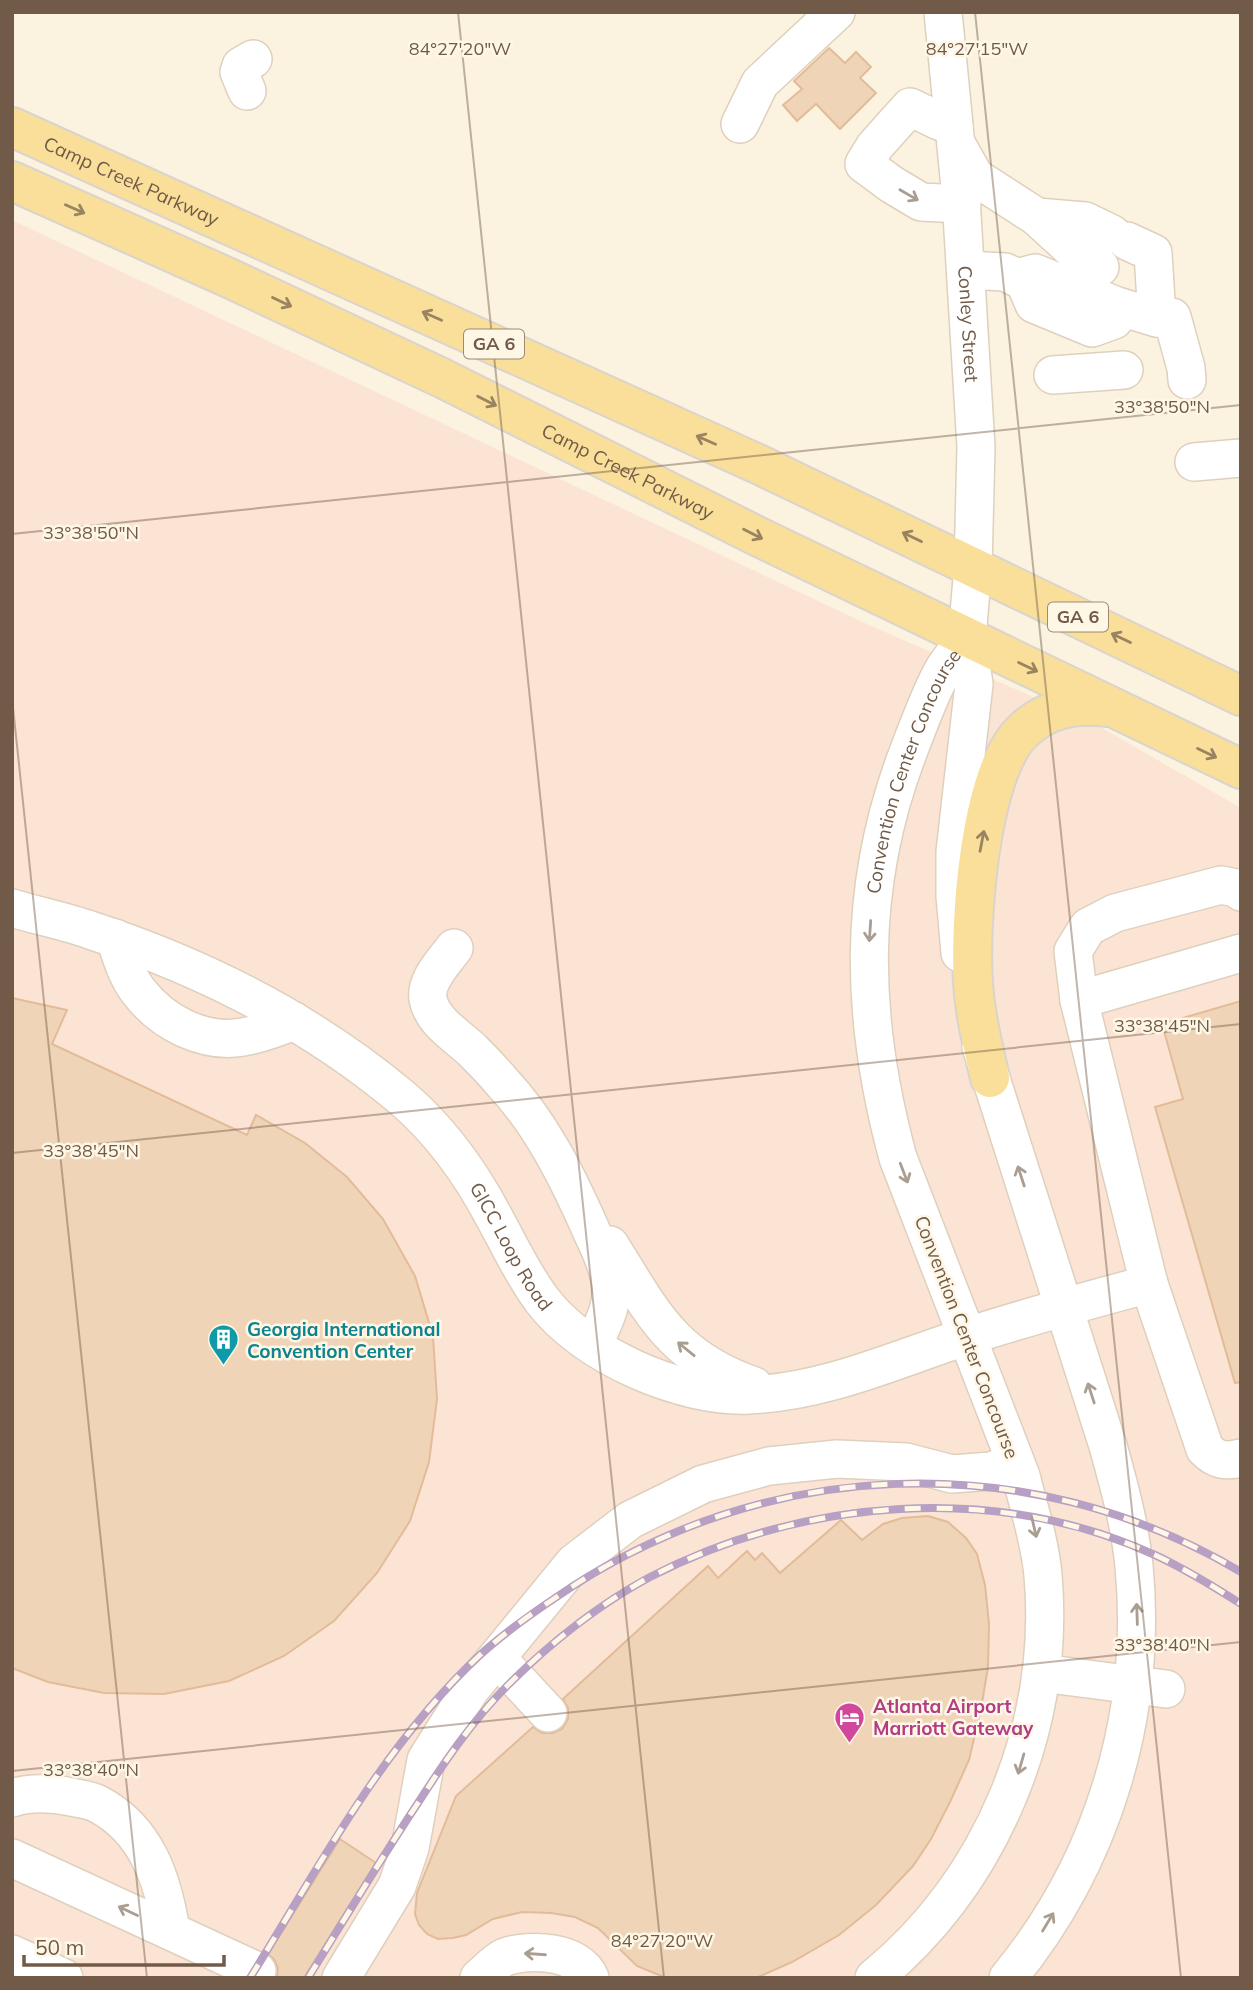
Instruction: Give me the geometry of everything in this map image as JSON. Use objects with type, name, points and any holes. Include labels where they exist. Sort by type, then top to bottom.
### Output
[{"type":"main road","name":"Camp Creek Parkway","points":[[12,127],[758,464],[1241,696]]},
{"type":"main road","name":"Camp Creek Parkway","points":[[12,181],[241,283],[419,367],[760,537],[1241,769]]},
{"type":"main road","points":[[1182,668],[1241,687]]},
{"type":"main road","points":[[990,1078],[975,997],[972,943],[979,857],[997,780],[1006,753],[1021,732],[1043,715],[1083,704],[1112,708]]},
{"type":"street","points":[[740,124],[760,83],[836,12]]},
{"type":"street","name":"Conley Street","points":[[943,12],[962,212],[976,447],[973,567],[967,637]]},
{"type":"street","points":[[1027,211],[975,177],[955,135],[939,121],[910,107],[875,146],[864,164],[921,202],[962,212],[990,206],[1085,221],[1134,269],[1186,368],[1187,380]]},
{"type":"street","points":[[969,312],[980,288],[989,277],[1015,278],[1035,273],[1117,306],[1134,269]]},
{"type":"street","points":[[966,270],[1015,278],[1114,320],[1134,269]]},
{"type":"street","points":[[1053,375],[1124,370]]},
{"type":"street","points":[[1194,461],[1241,458]]},
{"type":"street","name":"Convention Center Concourse","points":[[967,637],[974,684],[957,828],[955,896],[966,989],[990,1078],[1124,1503],[1134,1563],[1138,1623],[1150,1687],[1124,1745],[1105,1810],[1079,1869],[1044,1929],[1008,1978]]},
{"type":"street","name":"Convention Center Concourse","points":[[895,1972],[967,1878],[994,1829],[1017,1777],[1032,1724],[1041,1673],[1043,1574],[1034,1527],[1015,1462],[898,1158],[884,1108],[870,1005],[872,895],[896,785],[943,671],[967,637]]},
{"type":"street","points":[[1241,892],[1236,888],[1221,885],[1115,913],[1088,927],[1073,951],[1079,1000],[1149,1284],[1205,1449],[1213,1458],[1229,1461],[1241,1458]]},
{"type":"street","name":"GICC Loop Road","points":[[12,908],[115,938],[210,976],[294,1021],[365,1068],[405,1101],[439,1135],[467,1171],[519,1265],[543,1302],[565,1324],[593,1345],[625,1365],[661,1381],[702,1391],[746,1395],[793,1391],[839,1380],[967,1336],[1063,1307],[1149,1284]]},
{"type":"street","points":[[115,938],[124,965],[138,992],[183,1029],[212,1037],[240,1038],[294,1021]]},
{"type":"street","points":[[454,948],[431,980],[427,995],[430,1009],[504,1084],[530,1117],[654,1315],[674,1340],[699,1360],[727,1376],[757,1387],[793,1391]]},
{"type":"street","points":[[1079,1000],[1241,953]]},
{"type":"street","points":[[557,1161],[600,1248],[611,1281],[611,1301],[593,1345]]},
{"type":"street","points":[[341,1978],[397,1886],[413,1836],[426,1760],[470,1690],[574,1563],[630,1520],[703,1484],[769,1466],[837,1459],[906,1462],[952,1474],[991,1471],[1015,1462]]},
{"type":"street","points":[[497,1658],[548,1713]]},
{"type":"street","points":[[1041,1673],[1150,1687]]},
{"type":"street","points":[[12,1798],[20,1795],[59,1794],[97,1804],[131,1830],[153,1861],[166,1896],[171,1931]]},
{"type":"street","points":[[12,1858],[257,1971]]},
{"type":"street","points":[[479,1978],[504,1958],[529,1952],[575,1959],[590,1978]]},
{"type":"street","points":[[12,1954],[64,1978]]},
{"type":"shaded area","points":[[12,220],[867,624],[1097,725],[1241,808],[1241,1978],[12,1978]]},
{"type":"building","points":[[829,48],[845,63],[856,52],[871,67],[860,78],[876,93],[840,129],[816,104],[797,121],[783,105],[802,89],[794,81]]},
{"type":"building","name":"Georgia International Convention Center","points":[[12,998],[67,1010],[52,1044],[247,1135],[256,1115],[305,1143],[347,1177],[383,1219],[415,1276],[433,1336],[437,1399],[429,1462],[410,1521],[377,1573],[334,1621],[284,1656],[229,1681],[164,1694],[104,1693],[48,1682],[12,1668]]},
{"type":"building","points":[[1241,1001],[1241,1382],[1235,1383],[1155,1107],[1183,1099],[1162,1024]]},
{"type":"building","name":"Atlanta Airport Marriott Gateway","points":[[928,1516],[948,1522],[966,1538],[977,1554],[985,1585],[989,1624],[988,1667],[981,1709],[969,1760],[931,1839],[913,1866],[876,1905],[839,1935],[792,1962],[756,1978],[666,1978],[637,1966],[598,1928],[575,1917],[522,1912],[493,1919],[466,1935],[438,1939],[427,1934],[419,1925],[415,1914],[417,1893],[456,1796],[533,1727],[542,1733],[553,1733],[562,1729],[568,1719],[568,1708],[563,1699],[708,1566],[718,1578],[747,1551],[755,1560],[762,1553],[780,1573],[841,1520],[862,1540],[883,1524],[902,1518]]},
{"type":"building","points":[[340,1839],[376,1863],[304,1978],[277,1978],[278,1968],[268,1954]]},
{"type":"railway","points":[[250,1978],[354,1809],[383,1767],[445,1690],[480,1655],[558,1596],[637,1550],[721,1515],[808,1493],[896,1484],[985,1487],[1073,1502],[1159,1531],[1241,1572]]},
{"type":"railway","points":[[308,1978],[437,1774],[494,1699],[540,1655],[593,1613],[650,1577],[709,1550],[771,1530],[835,1516],[900,1509],[966,1509],[1030,1517],[1094,1532],[1166,1560],[1241,1604]]},
{"type":"place","name":"Georgia International Convention Center","points":[[224,1367]]},
{"type":"place","name":"Atlanta Airport Marriott Gateway","points":[[850,1744]]}]
